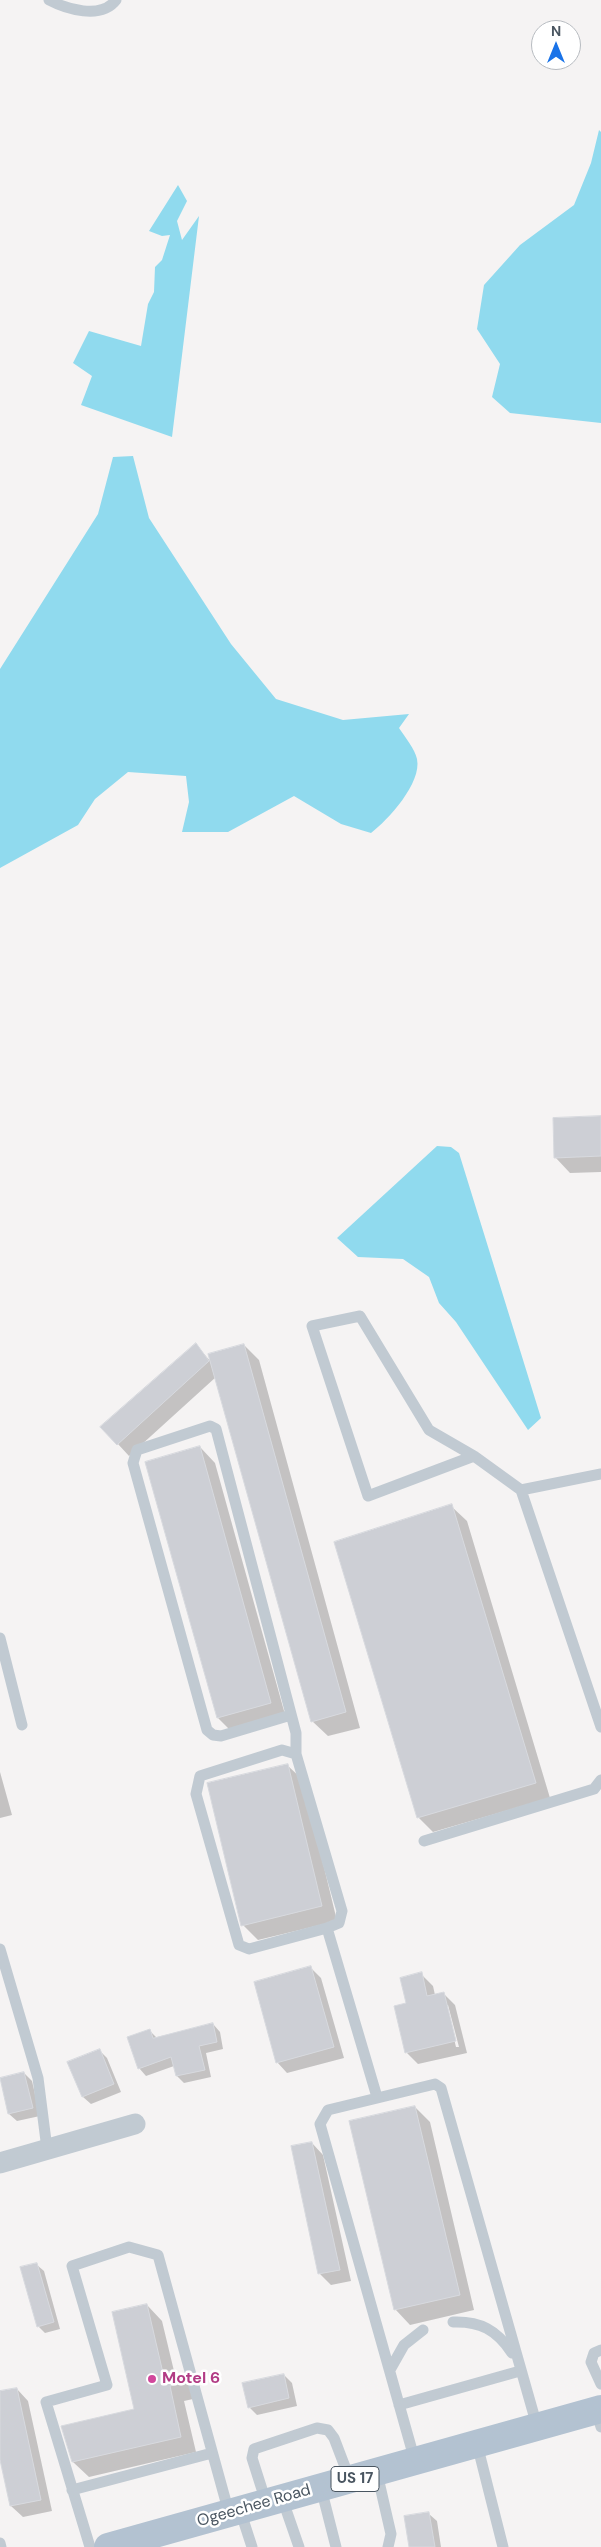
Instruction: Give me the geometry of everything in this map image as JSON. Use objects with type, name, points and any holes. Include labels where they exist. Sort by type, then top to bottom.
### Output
[{"type":"main road","name":"Ogeechee Road","points":[[108,2547],[600,2408]]},
{"type":"street","points":[[0,2162],[134,2124]]},
{"type":"lane","points":[[49,0],[68,10],[97,10],[116,0]]},
{"type":"lane","points":[[474,1456],[368,1496],[312,1326],[360,1316],[429,1430],[474,1456],[521,1490],[601,1727]]},
{"type":"lane","points":[[291,1715],[221,1736],[213,1735],[207,1730],[133,1463],[137,1450],[210,1426],[216,1429],[296,1734],[296,1754],[342,1911],[339,1923],[328,1928],[249,1949],[239,1945],[196,1794],[200,1776],[282,1750],[296,1754]]},
{"type":"lane","points":[[521,1490],[601,1474]]},
{"type":"lane","points":[[0,1638],[22,1724]]},
{"type":"lane","points":[[424,1841],[594,1789],[601,1780]]},
{"type":"lane","points":[[328,1928],[377,2097]]},
{"type":"lane","points":[[0,1949],[38,2078],[47,2149]]},
{"type":"lane","points":[[416,2461],[320,2124],[328,2110],[435,2084],[441,2088],[536,2426]]},
{"type":"lane","points":[[90,2547],[46,2402],[107,2386],[72,2266],[129,2247],[158,2256],[212,2453],[235,2512],[252,2547]]},
{"type":"lane","points":[[453,2322],[470,2322],[486,2327],[503,2339],[518,2366]]},
{"type":"lane","points":[[390,2368],[404,2346],[423,2330]]},
{"type":"lane","points":[[600,2408],[592,2362],[594,2353],[601,2350]]},
{"type":"lane","points":[[399,2405],[518,2366]]},
{"type":"lane","points":[[299,2547],[252,2458],[254,2449],[317,2428],[328,2430],[334,2438],[350,2480]]},
{"type":"lane","points":[[477,2444],[503,2547]]},
{"type":"lane","points":[[72,2490],[212,2453]]},
{"type":"lane","points":[[377,2472],[390,2534],[388,2547]]},
{"type":"lane","points":[[321,2488],[336,2547]]},
{"type":"lane","points":[[0,2543],[1,2547]]},
{"type":"water","points":[[599,130],[601,132],[601,423],[510,413],[492,397],[500,364],[477,329],[484,285],[520,245],[574,205],[591,163]]},
{"type":"water","points":[[178,185],[187,201],[177,221],[182,240],[199,216],[172,437],[81,405],[92,376],[73,363],[89,331],[141,346],[148,304],[154,292],[155,267],[162,260],[170,235],[162,236],[149,231]]},
{"type":"water","points":[[133,456],[149,518],[231,644],[276,699],[343,720],[409,714],[399,728],[416,755],[417,769],[414,779],[402,800],[371,833],[341,824],[294,796],[228,832],[182,832],[189,802],[186,776],[128,772],[95,799],[78,825],[0,868],[0,669],[98,514],[113,457]]},
{"type":"water","points":[[437,1146],[451,1147],[459,1153],[541,1418],[528,1430],[456,1322],[439,1303],[429,1277],[403,1259],[358,1257],[337,1238]]},
{"type":"building","points":[[601,1116],[601,1156],[554,1158],[553,1118]]},
{"type":"building","points":[[196,1343],[209,1361],[117,1445],[100,1427]]},
{"type":"building","points":[[244,1344],[346,1712],[311,1722],[208,1354]]},
{"type":"building","points":[[200,1446],[271,1703],[217,1718],[145,1462]]},
{"type":"building","points":[[452,1504],[536,1783],[417,1818],[334,1542]]},
{"type":"building","points":[[288,1764],[322,1906],[241,1926],[207,1783]]},
{"type":"building","points":[[311,1966],[334,2047],[276,2063],[254,1982]]},
{"type":"building","points":[[422,1972],[427,1996],[444,1992],[456,2041],[405,2053],[394,2006],[406,2003],[400,1978]]},
{"type":"building","points":[[213,2023],[217,2042],[199,2046],[205,2070],[176,2076],[171,2057],[138,2069],[127,2037],[150,2029],[153,2038]]},
{"type":"building","points":[[100,2049],[114,2084],[82,2097],[67,2062]]},
{"type":"building","points":[[24,2072],[33,2108],[8,2114],[0,2078]]},
{"type":"building","points":[[415,2106],[460,2295],[394,2310],[349,2121]]},
{"type":"building","points":[[312,2142],[340,2270],[318,2274],[291,2146]]},
{"type":"building","points":[[37,2263],[54,2322],[37,2327],[20,2267]]},
{"type":"building","name":"Motel 6","points":[[147,2304],[163,2373],[175,2370],[178,2384],[170,2386],[181,2437],[72,2462],[61,2426],[134,2409],[112,2312]]},
{"type":"building","points":[[284,2374],[289,2398],[248,2408],[242,2383]]},
{"type":"building","points":[[17,2388],[41,2500],[10,2506],[0,2460],[0,2391]]},
{"type":"building","points":[[429,2512],[435,2547],[409,2547],[404,2516]]},
{"type":"place","name":"Motel 6","points":[[152,2379]]}]
